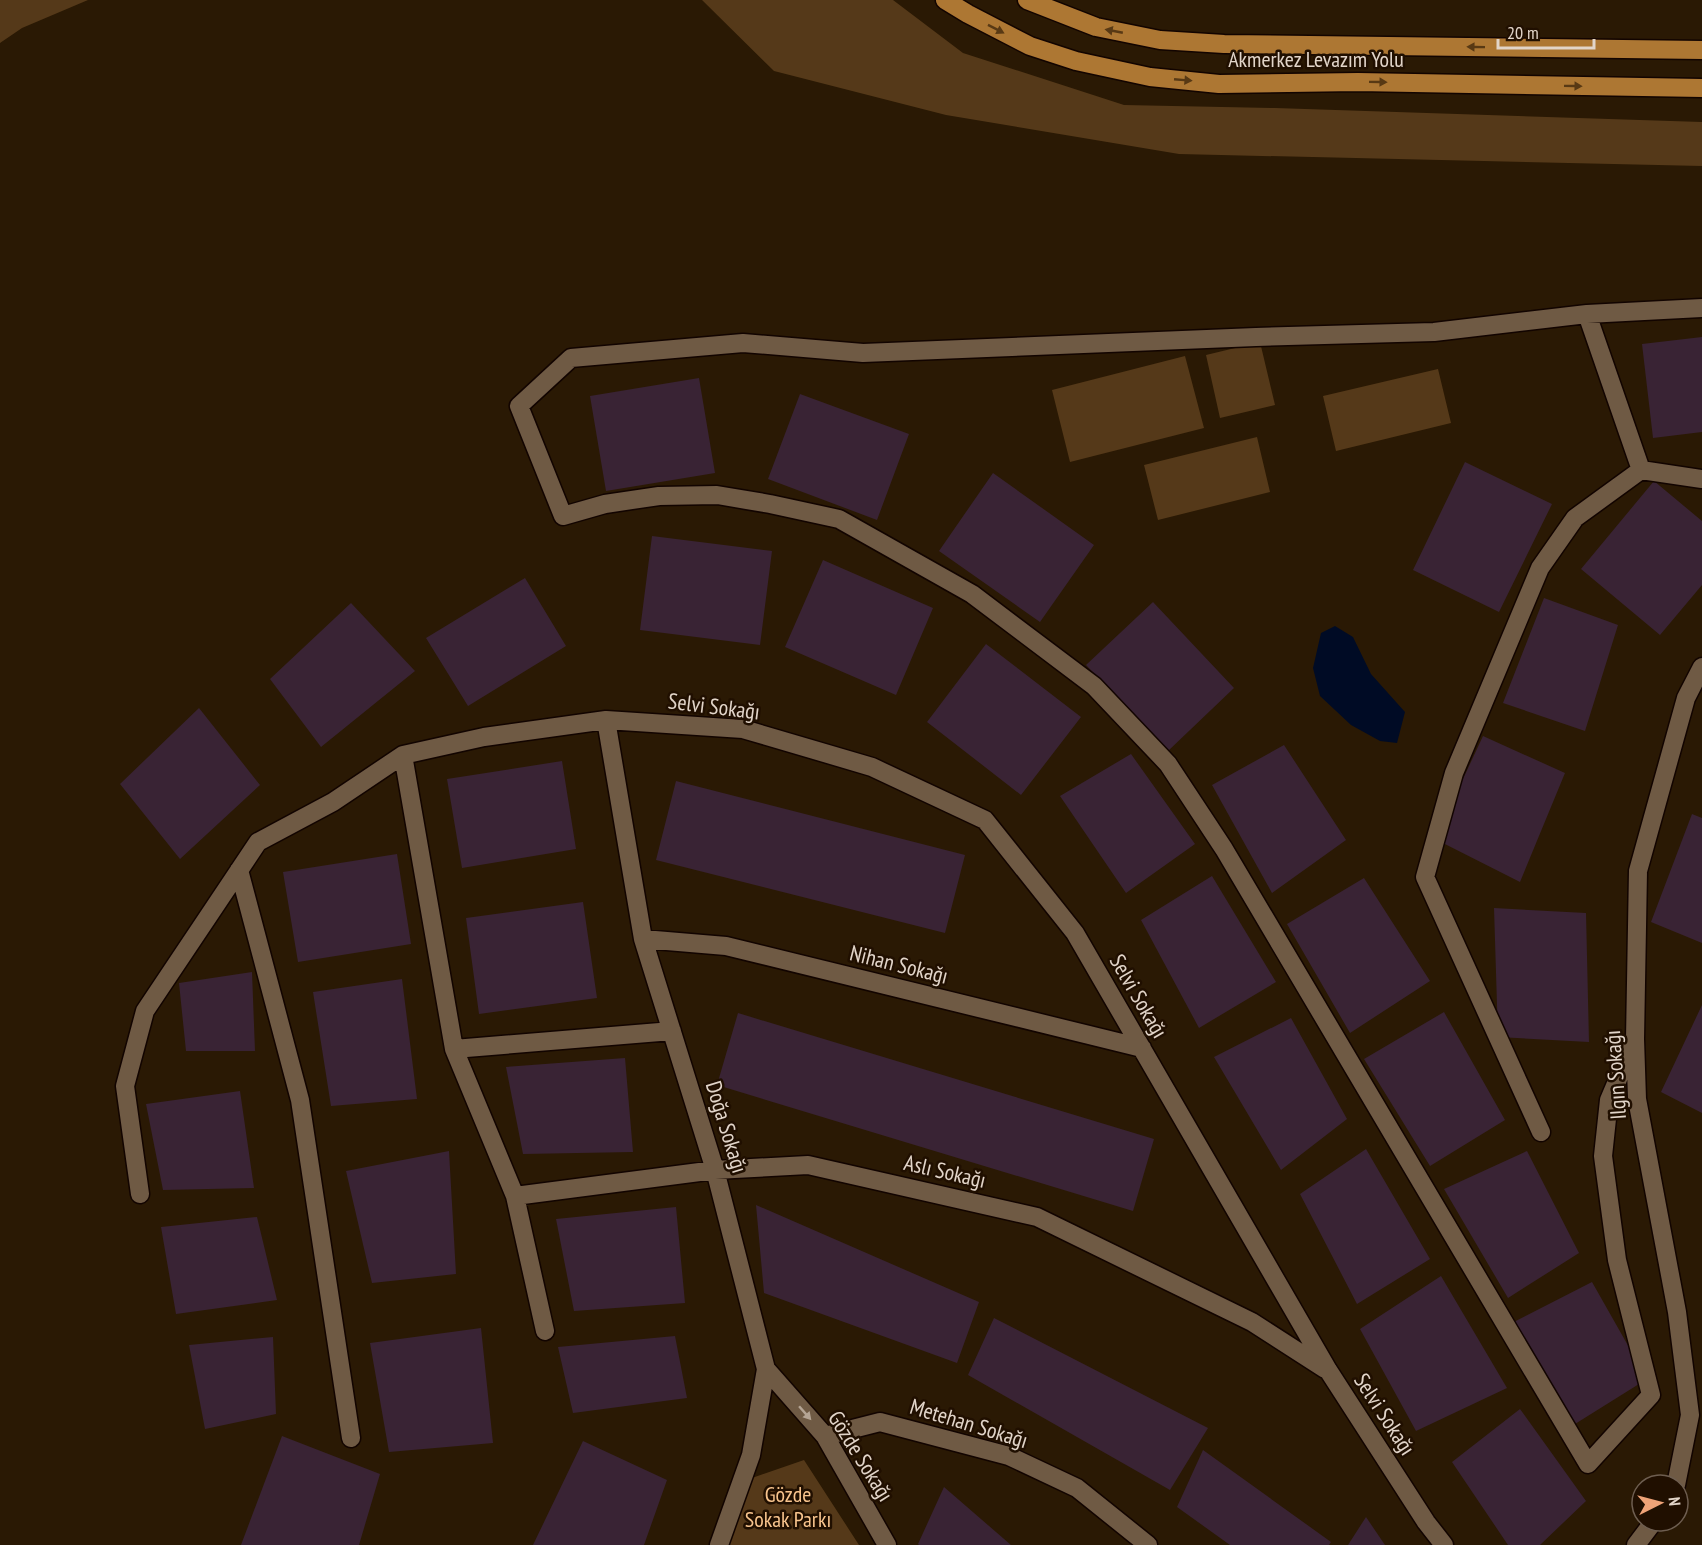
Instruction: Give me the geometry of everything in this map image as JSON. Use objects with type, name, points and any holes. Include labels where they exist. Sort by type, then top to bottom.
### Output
[{"type":"main road","name":"Akmerkez Levazım Yolu","points":[[945,0],[1030,46],[1076,61],[1150,77],[1219,84],[1358,82],[1702,88]]},
{"type":"main road","name":"Akmerkez Levazım Yolu","points":[[1028,0],[1096,27],[1160,40],[1224,44],[1702,51]]},
{"type":"street","points":[[1635,1039],[1609,1100],[1603,1156],[1617,1260],[1651,1395],[1588,1464],[1224,849],[1168,764],[1094,686],[972,594],[838,519],[717,495],[659,496],[604,504],[563,516],[519,406],[571,358],[743,343],[863,353],[1434,332],[1587,314],[1702,308]]},
{"type":"street","points":[[1587,314],[1641,470]]},
{"type":"street","points":[[1541,1132],[1425,877],[1454,773],[1540,568],[1575,518],[1641,470],[1702,479]]},
{"type":"street","name":"Ilgın Sokağı","points":[[1678,1473],[1690,1415],[1677,1312],[1637,1099],[1635,1039],[1638,871],[1686,698],[1702,667]]},
{"type":"street","name":"Selvi Sokağı","points":[[403,755],[484,737],[606,720],[742,729],[872,767],[985,820],[1075,933],[1328,1370],[1426,1522],[1444,1545]]},
{"type":"street","name":"Doğa Sokağı","points":[[606,720],[643,939],[715,1170],[766,1369],[752,1455],[719,1545]]},
{"type":"street","points":[[140,1194],[125,1086],[145,1011],[258,842],[333,802],[403,755],[454,1049],[515,1196],[545,1331]]},
{"type":"street","points":[[240,870],[300,1100],[351,1438]]},
{"type":"street","name":"Nihan Sokağı","points":[[643,939],[726,946],[1142,1048]]},
{"type":"street","points":[[454,1049],[672,1031]]},
{"type":"street","name":"Aslı Sokağı","points":[[515,1196],[715,1170],[808,1165],[1037,1217],[1252,1322],[1328,1370]]},
{"type":"street","name":"Gözde Sokağı","points":[[766,1369],[825,1436],[887,1545]]},
{"type":"street","name":"Metehan Sokağı","points":[[825,1436],[880,1422],[1009,1456],[1077,1488],[1148,1545]]},
{"type":"green space","points":[[0,0],[88,0],[22,28],[0,43]]},
{"type":"green space","points":[[702,0],[893,0],[963,53],[1124,105],[1702,122],[1702,166],[1179,154],[946,115],[774,71]]},
{"type":"green space","points":[[1260,342],[1275,405],[1220,418],[1206,355]]},
{"type":"green space","points":[[1185,356],[1204,428],[1070,462],[1052,390]]},
{"type":"green space","points":[[1438,369],[1451,423],[1336,451],[1323,396]]},
{"type":"green space","points":[[1257,437],[1270,492],[1158,520],[1144,465]]},
{"type":"green space","name":"Gözde Sokak Parkı","points":[[804,1460],[859,1545],[726,1545],[752,1478]]},
{"type":"water","points":[[1335,626],[1353,637],[1371,674],[1405,712],[1397,743],[1380,741],[1351,725],[1320,696],[1313,668],[1321,633]]},
{"type":"building","points":[[1702,337],[1702,432],[1653,438],[1642,344]]},
{"type":"building","points":[[699,378],[715,473],[606,491],[590,396]]},
{"type":"building","points":[[800,394],[909,434],[877,520],[768,479]]},
{"type":"building","points":[[1465,462],[1552,504],[1499,612],[1413,570]]},
{"type":"building","points":[[993,473],[1094,545],[1040,622],[939,551]]},
{"type":"building","points":[[1654,481],[1702,521],[1702,585],[1660,635],[1581,569]]},
{"type":"building","points":[[652,536],[772,551],[760,645],[640,630]]},
{"type":"building","points":[[823,560],[933,608],[896,695],[785,647]]},
{"type":"building","points":[[525,578],[566,646],[468,706],[426,638]]},
{"type":"building","points":[[1544,598],[1618,625],[1585,731],[1503,703]]},
{"type":"building","points":[[1153,602],[1234,688],[1168,751],[1086,665]]},
{"type":"building","points":[[351,603],[415,671],[321,747],[270,679]]},
{"type":"building","points":[[986,644],[1081,717],[1021,795],[927,722]]},
{"type":"building","points":[[199,708],[260,785],[180,859],[120,784]]},
{"type":"building","points":[[1483,736],[1565,773],[1520,882],[1435,839]]},
{"type":"building","points":[[1284,745],[1346,840],[1272,893],[1212,785]]},
{"type":"building","points":[[1131,754],[1195,844],[1126,893],[1060,796]]},
{"type":"building","points":[[562,761],[576,849],[462,868],[447,779]]},
{"type":"building","points":[[676,781],[965,855],[945,933],[656,860]]},
{"type":"building","points":[[1692,814],[1702,818],[1702,943],[1651,922]]},
{"type":"building","points":[[397,854],[411,944],[298,962],[283,872]]},
{"type":"building","points":[[1212,876],[1276,982],[1199,1028],[1141,920]]},
{"type":"building","points":[[1364,878],[1430,981],[1350,1033],[1287,924]]},
{"type":"building","points":[[583,902],[597,998],[479,1014],[466,918]]},
{"type":"building","points":[[1494,908],[1586,913],[1589,1042],[1498,1037]]},
{"type":"building","points":[[252,972],[255,1051],[186,1051],[179,983]]},
{"type":"building","points":[[402,979],[417,1099],[331,1106],[313,992]]},
{"type":"building","points":[[1702,1005],[1702,1113],[1661,1092]]},
{"type":"building","points":[[1444,1012],[1505,1120],[1430,1166],[1364,1059]]},
{"type":"building","points":[[738,1013],[1154,1139],[1133,1211],[717,1085]]},
{"type":"building","points":[[1291,1018],[1347,1119],[1281,1170],[1214,1057]]},
{"type":"building","points":[[625,1058],[633,1152],[523,1154],[506,1067]]},
{"type":"building","points":[[240,1091],[254,1188],[163,1190],[146,1104]]},
{"type":"building","points":[[1366,1149],[1430,1259],[1357,1304],[1300,1194]]},
{"type":"building","points":[[449,1151],[456,1274],[372,1283],[346,1171]]},
{"type":"building","points":[[1527,1151],[1579,1253],[1508,1298],[1444,1189]]},
{"type":"building","points":[[756,1205],[979,1302],[957,1363],[764,1293]]},
{"type":"building","points":[[676,1207],[685,1303],[574,1311],[556,1219]]},
{"type":"building","points":[[257,1217],[277,1300],[176,1314],[161,1227]]},
{"type":"building","points":[[1441,1276],[1507,1388],[1416,1431],[1360,1329]]},
{"type":"building","points":[[1592,1282],[1647,1379],[1567,1429],[1506,1326]]},
{"type":"building","points":[[994,1318],[1208,1428],[1170,1490],[968,1375]]},
{"type":"building","points":[[481,1328],[493,1443],[389,1452],[370,1343]]},
{"type":"building","points":[[675,1336],[687,1398],[573,1413],[558,1347]]},
{"type":"building","points":[[273,1337],[276,1414],[205,1429],[189,1345]]},
{"type":"building","points":[[1520,1409],[1586,1501],[1540,1545],[1508,1545],[1452,1462]]},
{"type":"building","points":[[282,1436],[380,1474],[359,1545],[241,1545]]},
{"type":"building","points":[[583,1441],[667,1480],[644,1545],[533,1545]]},
{"type":"building","points":[[1203,1450],[1331,1542],[1329,1545],[1230,1545],[1177,1507]]},
{"type":"building","points":[[944,1487],[1011,1545],[919,1545]]},
{"type":"building","points":[[1366,1517],[1385,1545],[1348,1545]]}]
